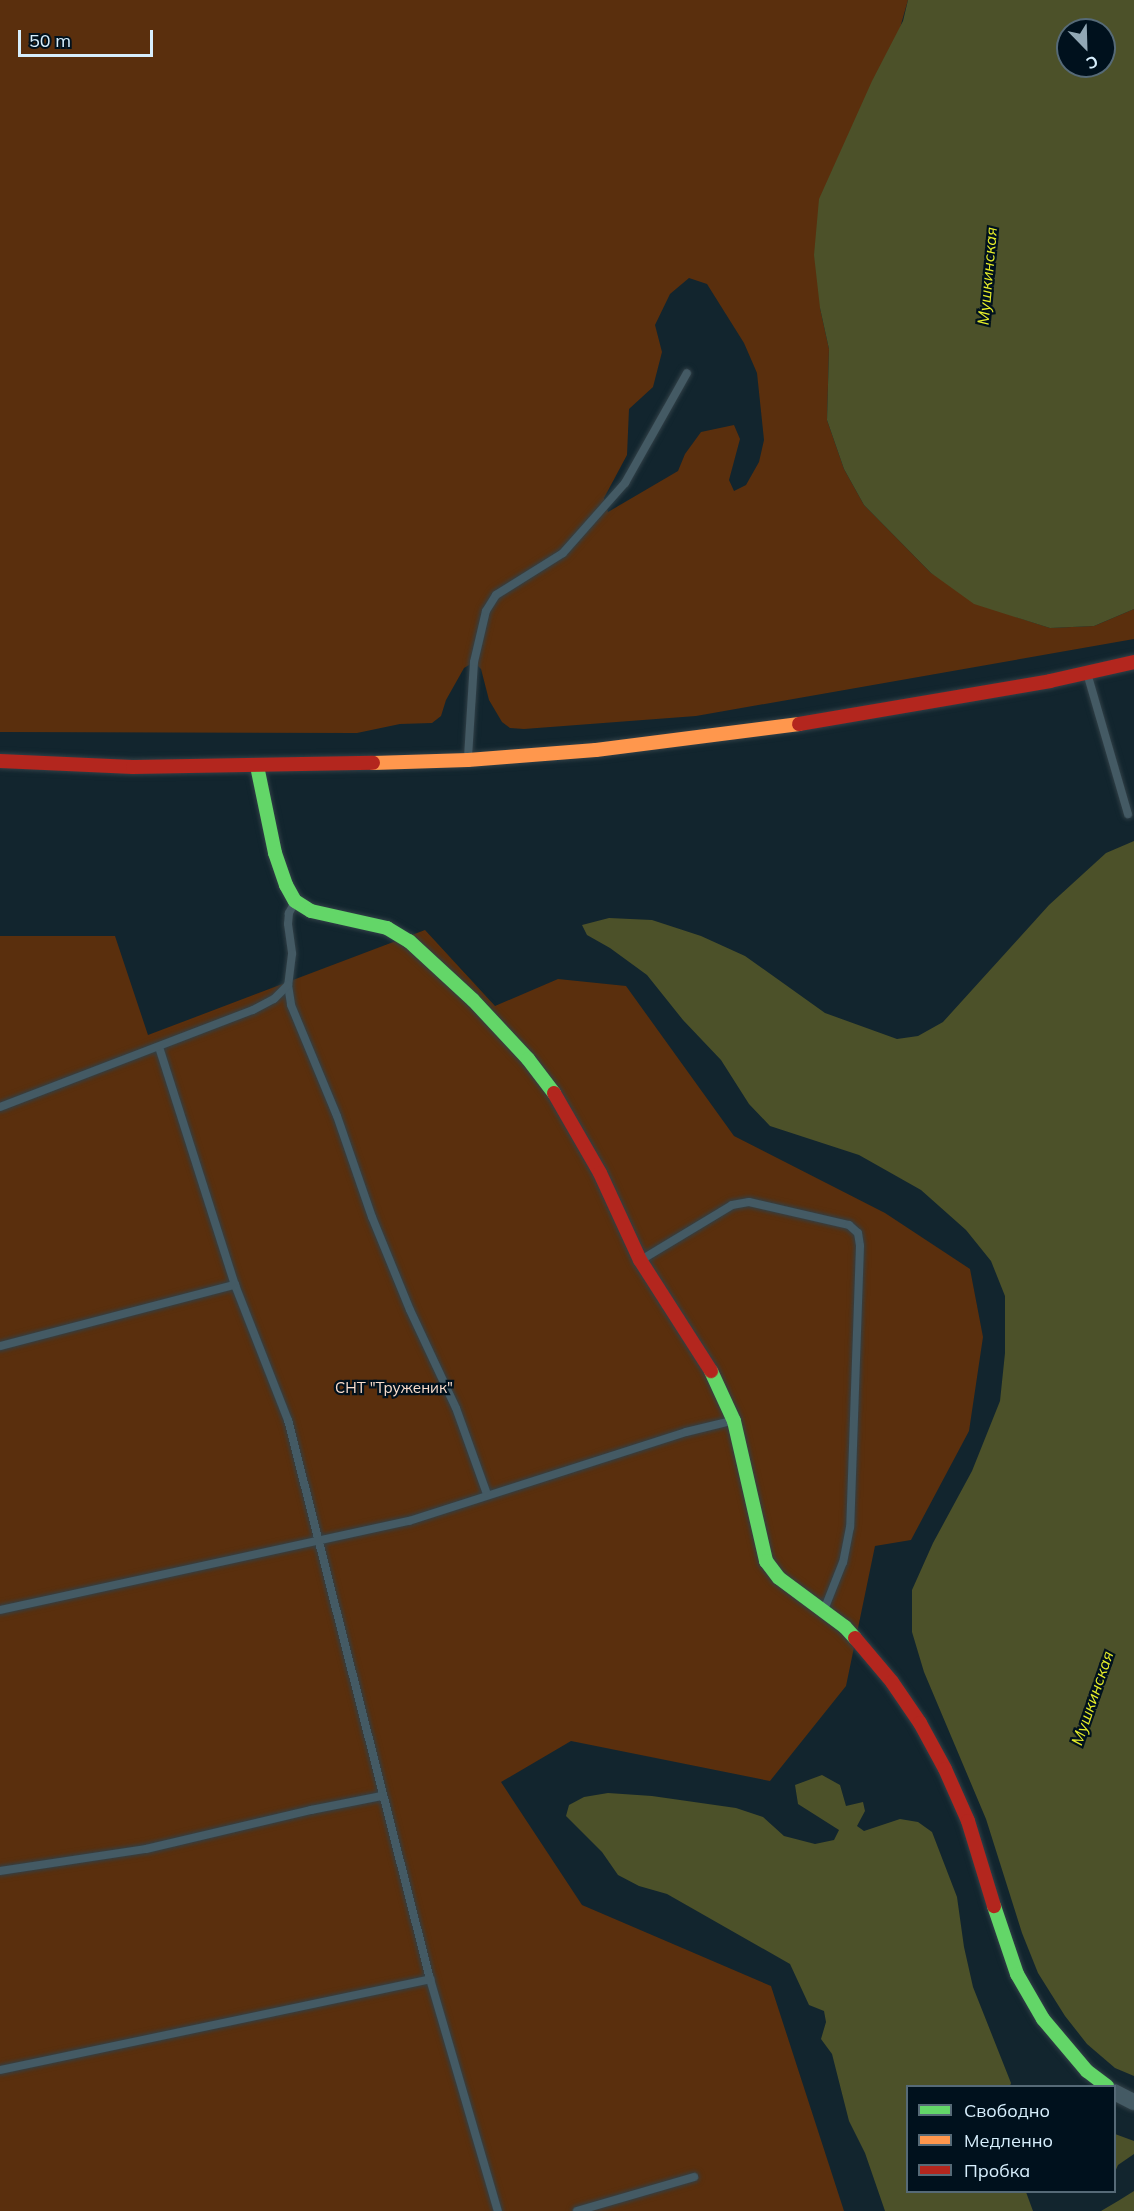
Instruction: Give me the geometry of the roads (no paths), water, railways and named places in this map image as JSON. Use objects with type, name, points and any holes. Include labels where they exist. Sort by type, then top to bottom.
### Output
[{"type":"street","points":[[0,761],[133,767],[468,760],[714,737],[941,702],[1134,662]]},
{"type":"street","points":[[257,766],[275,853],[286,885],[296,900],[311,911],[387,928],[409,941],[473,1000],[528,1059],[558,1098],[600,1173],[640,1260],[712,1372],[734,1420],[766,1561],[779,1578],[845,1627],[870,1655],[920,1723],[945,1769],[968,1821],[1004,1940],[1017,1974],[1038,2013],[1059,2040],[1087,2071],[1106,2085]]},
{"type":"street","points":[[1116,2092],[1134,2102]]},
{"type":"lane","points":[[468,760],[474,662],[486,611],[496,595],[562,553],[625,483],[687,373]]},
{"type":"lane","points":[[1087,673],[1128,814]]},
{"type":"lane","points":[[296,900],[289,913],[288,924],[292,954],[288,985],[291,1005],[337,1116],[372,1217],[410,1310],[456,1408],[487,1494]]},
{"type":"lane","points":[[0,1107],[253,1010],[274,999],[288,985]]},
{"type":"lane","points":[[159,1047],[235,1285],[288,1420],[430,1979],[498,2211]]},
{"type":"lane","points":[[640,1260],[732,1205],[749,1202],[849,1225],[858,1233],[860,1246],[850,1527],[843,1562],[823,1611]]},
{"type":"lane","points":[[0,1346],[235,1285]]},
{"type":"lane","points":[[0,1610],[409,1521],[487,1494],[687,1432],[734,1420]]},
{"type":"lane","points":[[0,1871],[146,1849],[311,1810],[382,1796]]},
{"type":"lane","points":[[0,2070],[430,1979]]},
{"type":"lane","points":[[578,2211],[694,2177]]},
{"type":"water","name":"Мушкинская","points":[[908,0],[1134,0],[1134,609],[1094,626],[1050,628],[974,604],[931,573],[864,505],[844,469],[827,420],[829,349],[820,308],[814,255],[819,199],[872,81],[903,21]]},
{"type":"water","name":"Мушкинская","points":[[1134,841],[1134,2076],[1115,2068],[1087,2044],[1065,2016],[1038,1973],[1022,1933],[986,1819],[924,1672],[912,1632],[912,1590],[933,1543],[972,1471],[1000,1401],[1005,1353],[1005,1296],[991,1261],[966,1230],[921,1190],[859,1155],[770,1126],[749,1104],[721,1060],[683,1020],[647,975],[610,948],[587,935],[582,925],[609,918],[652,920],[701,936],[745,956],[825,1013],[897,1039],[918,1036],[943,1022],[1049,905],[1106,853]]},
{"type":"water","points":[[822,1775],[840,1785],[846,1806],[863,1802],[865,1811],[857,1826],[864,1831],[900,1819],[918,1822],[932,1832],[957,1897],[964,1947],[973,1987],[1011,2083],[1010,2085],[906,2085],[906,2193],[1026,2193],[1033,2211],[885,2211],[865,2153],[849,2121],[832,2054],[821,2039],[826,2022],[824,2011],[809,2005],[790,1964],[667,1894],[639,1886],[618,1875],[602,1852],[566,1816],[569,1805],[584,1797],[608,1793],[652,1796],[736,1808],[763,1817],[784,1836],[815,1844],[834,1840],[839,1830],[798,1804],[795,1785]]},
{"type":"water","points":[[1116,2134],[1134,2141],[1134,2154],[1118,2165],[1116,2170]]},
{"type":"water","points":[[1134,2191],[1134,2211],[1101,2211],[1118,2201]]},
{"type":"park label","name":"СНТ \"Труженик\"","points":[[394,1388]]}]
